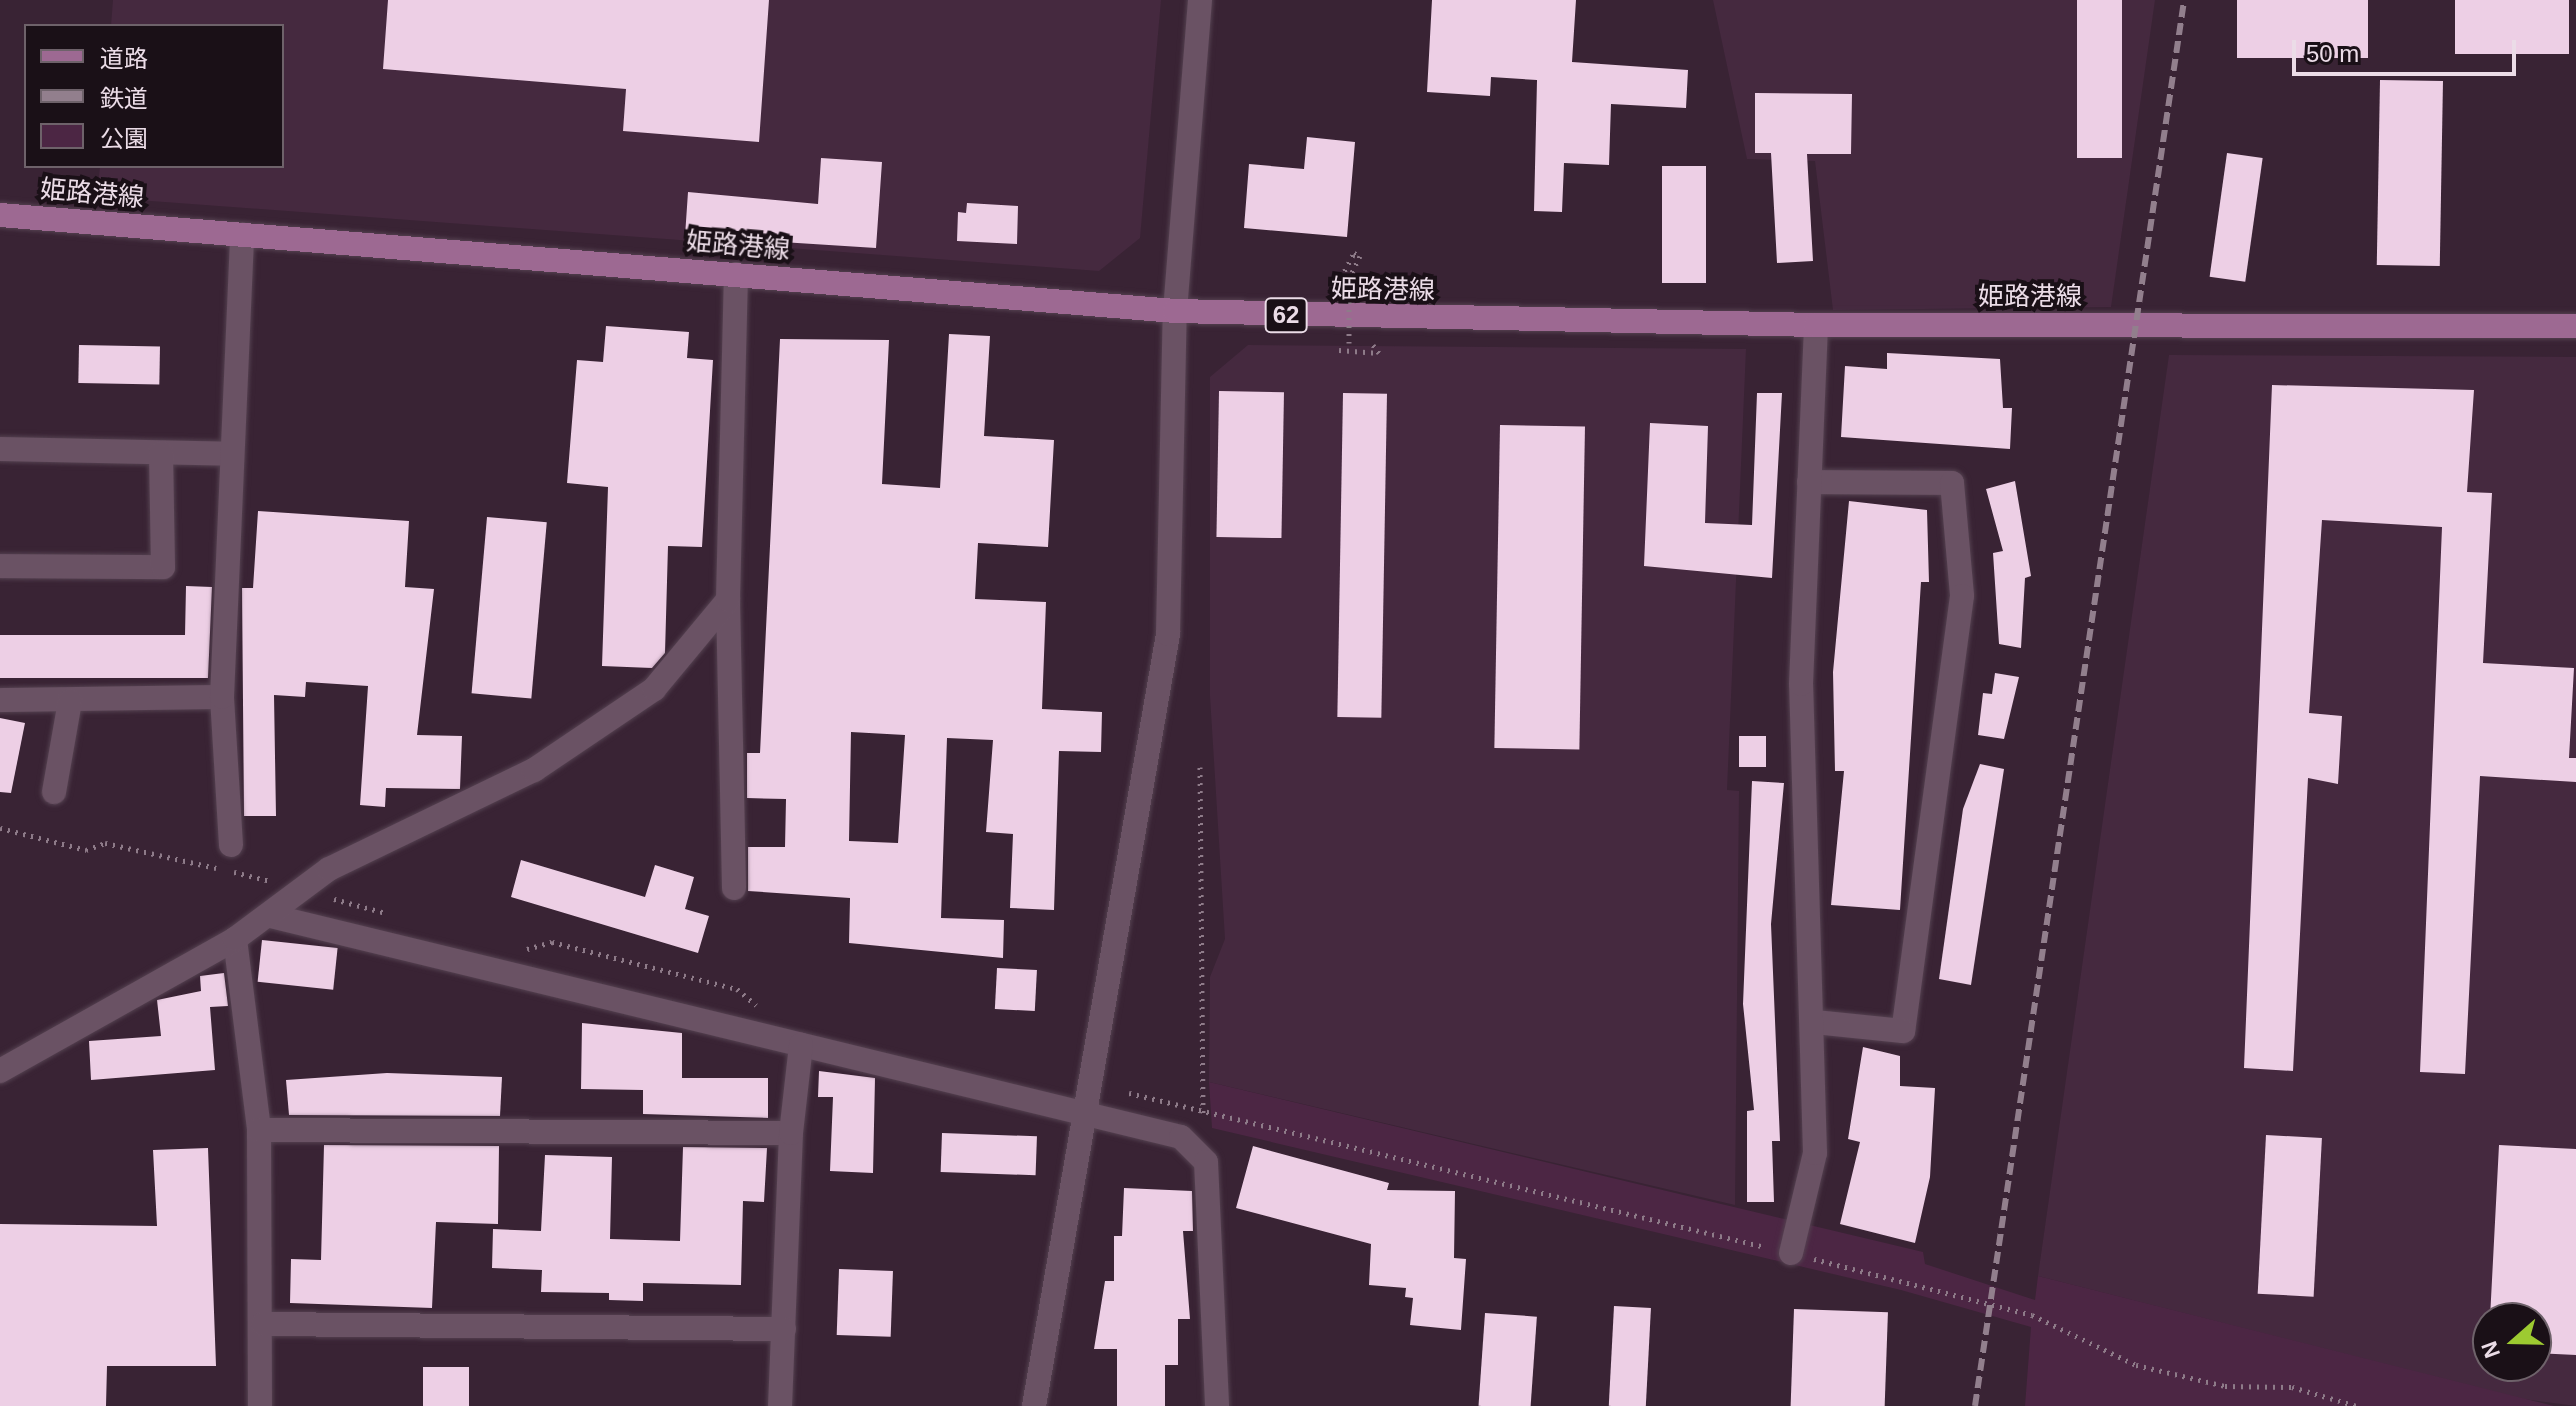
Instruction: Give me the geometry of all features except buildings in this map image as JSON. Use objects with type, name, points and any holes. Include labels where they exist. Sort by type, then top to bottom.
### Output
[{"type":"main road","name":"姫路港線","points":[[0,215],[1175,311],[1816,325],[2576,326]]},
{"type":"street","points":[[1034,1406],[1089,1115],[1168,634],[1175,311],[1200,0]]},
{"type":"street","points":[[231,845],[222,697],[242,234]]},
{"type":"street","points":[[734,888],[728,600],[736,274]]},
{"type":"street","points":[[1791,1253],[1815,1153],[1814,1022],[1801,684],[1816,325]]},
{"type":"street","points":[[0,449],[232,454]]},
{"type":"street","points":[[0,566],[163,567],[161,453]]},
{"type":"street","points":[[1809,482],[1952,483],[1962,596],[1903,1031],[1814,1022]]},
{"type":"street","points":[[0,1071],[235,939],[271,916],[329,869],[534,770],[654,689],[728,600]]},
{"type":"street","points":[[0,700],[222,697]]},
{"type":"street","points":[[54,792],[70,701]]},
{"type":"street","points":[[271,916],[1181,1137],[1206,1162],[1217,1406]]},
{"type":"street","points":[[235,939],[259,1130],[263,1324],[260,1406]]},
{"type":"street","points":[[780,1406],[791,1133],[801,1045]]},
{"type":"street","points":[[259,1130],[791,1133]]},
{"type":"street","points":[[263,1324],[784,1329]]},
{"type":"path","points":[[1337,285],[1354,253],[1360,256],[1349,279],[1349,343],[1379,345],[1379,353],[1339,350]]},
{"type":"path","points":[[1200,767],[1206,1162]]},
{"type":"path","points":[[0,828],[86,850],[105,843],[303,890],[404,918]]},
{"type":"path","points":[[520,951],[552,942],[737,989],[773,1010]]},
{"type":"path","points":[[1129,1093],[1791,1253],[2032,1315],[2136,1365],[2225,1386],[2292,1387],[2357,1406]]},
{"type":"shaded area","points":[[113,0],[1161,0],[1140,238],[1099,271],[97,197],[100,168],[284,168],[284,24],[111,24]]},
{"type":"shaded area","points":[[1713,0],[2155,0],[2111,307],[1833,310],[1815,161],[1747,159]]},
{"type":"shaded area","points":[[1248,345],[1746,349],[1727,790],[1739,791],[1735,1205],[1209,1082],[1210,977],[1225,939],[1210,696],[1210,377]]},
{"type":"shaded area","points":[[2169,355],[2576,357],[2576,1406],[2523,1399],[2038,1276]]},
{"type":"green space","points":[[1209,1082],[1923,1252],[1925,1264],[2035,1300],[2038,1276],[2554,1406],[2025,1406],[2031,1327],[1901,1290],[1212,1128]]},
{"type":"railway","points":[[1975,1406],[2184,0]]}]
